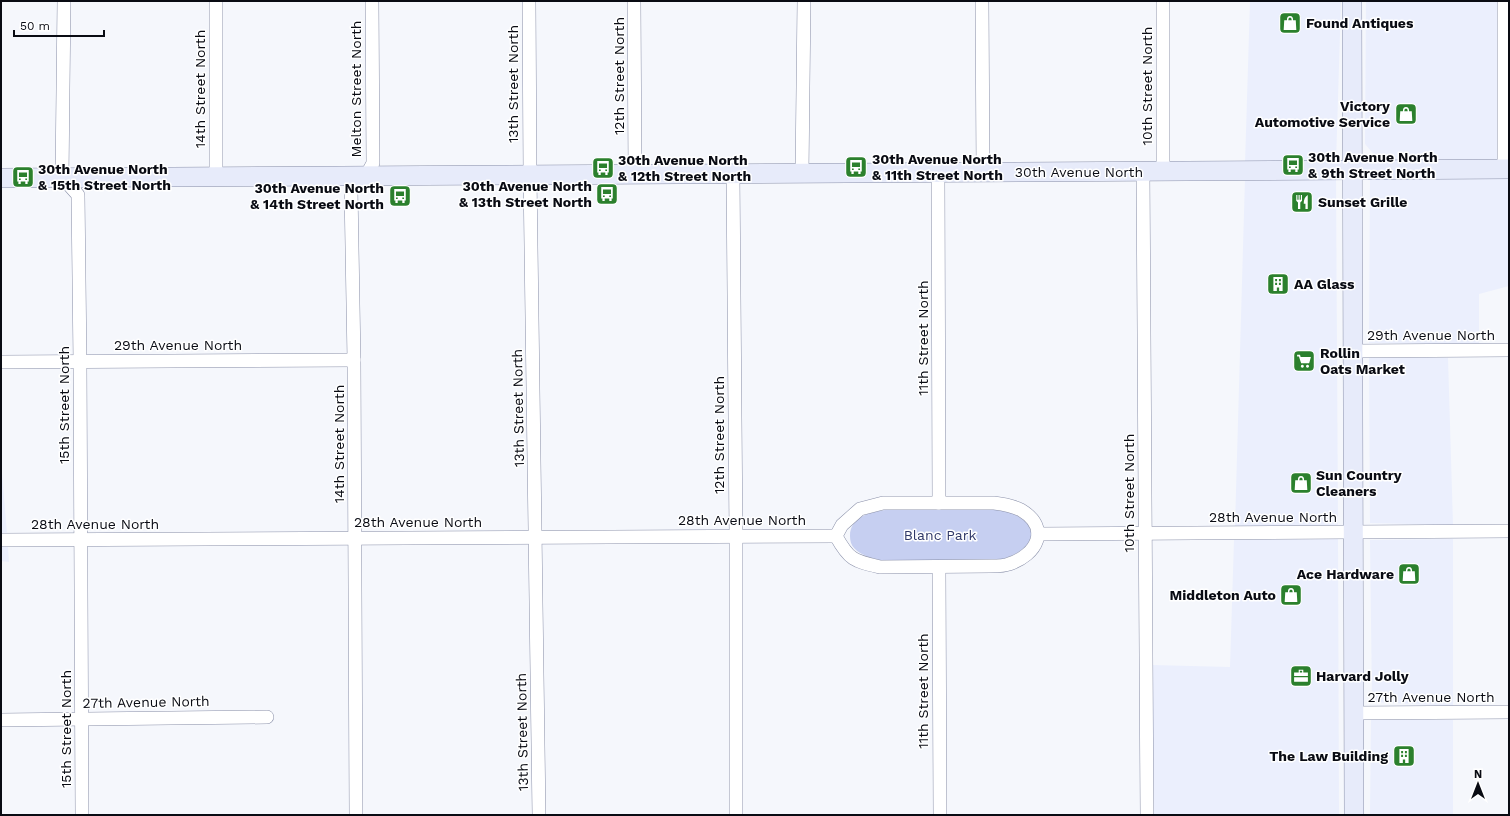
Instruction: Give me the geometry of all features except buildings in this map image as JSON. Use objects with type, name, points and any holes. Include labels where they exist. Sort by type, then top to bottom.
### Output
[{"type":"street","points":[[62,177],[64,1]]},
{"type":"street","name":"14th Street North","points":[[216,1],[216,177]]},
{"type":"street","name":"Melton Street North","points":[[366,176],[373,163],[372,1]]},
{"type":"street","name":"13th Street North","points":[[529,1],[539,815]]},
{"type":"street","name":"12th Street North","points":[[634,1],[635,174]]},
{"type":"street","points":[[802,173],[804,1]]},
{"type":"street","points":[[982,1],[983,172]]},
{"type":"street","name":"10th Street North","points":[[1163,1],[1163,171]]},
{"type":"street","points":[[1352,1],[1354,815]]},
{"type":"street","points":[[1504,1],[1506,169]]},
{"type":"street","name":"30th Avenue North","points":[[1,178],[1506,169]]},
{"type":"street","name":"10th Street North","points":[[1143,171],[1147,815]]},
{"type":"street","name":"11th Street North","points":[[938,173],[939,503]]},
{"type":"street","name":"12th Street North","points":[[733,174],[736,536],[736,815]]},
{"type":"street","name":"14th Street North","points":[[356,815],[354,360],[351,190],[366,176]]},
{"type":"street","name":"15th Street North","points":[[62,177],[78,196],[82,815]]},
{"type":"street","name":"29th Avenue North","points":[[1353,351],[1509,350]]},
{"type":"street","name":"29th Avenue North","points":[[1,362],[354,360]]},
{"type":"street","points":[[883,503],[994,503],[1008,505],[1021,510],[1028,516],[1035,523],[1038,534],[1036,544],[1030,553],[1020,560],[1008,565],[939,568],[880,567],[866,564],[851,558],[836,536],[842,525],[860,508],[883,503]]},
{"type":"street","name":"28th Avenue North","points":[[1038,534],[1509,531]]},
{"type":"street","name":"28th Avenue North","points":[[1,540],[836,536]]},
{"type":"street","name":"11th Street North","points":[[939,568],[940,815]]},
{"type":"street","name":"27th Avenue North","points":[[1354,713],[1509,712]]},
{"type":"street","name":"27th Avenue North","points":[[1,720],[267,717]]},
{"type":"shaded area","points":[[1250,1],[1341,1],[1336,163],[1245,164]]},
{"type":"shaded area","points":[[1366,1],[1498,1],[1498,163],[1379,160],[1365,144]]},
{"type":"shaded area","points":[[1336,177],[1338,525],[1235,526],[1245,178]]},
{"type":"shaded area","points":[[1509,177],[1509,286],[1479,294],[1479,344],[1369,343],[1370,179]]},
{"type":"shaded area","points":[[1369,358],[1448,358],[1453,525],[1370,523]]},
{"type":"shaded area","points":[[1,461],[7,533],[1,533]]},
{"type":"shaded area","points":[[1338,539],[1339,815],[1153,815],[1152,665],[1230,667],[1234,540]]},
{"type":"shaded area","points":[[1453,539],[1453,706],[1372,702],[1370,540]]},
{"type":"shaded area","points":[[1,547],[8,547],[9,562],[1,561]]},
{"type":"shaded area","points":[[1371,720],[1453,720],[1453,815],[1370,815]]},
{"type":"green space","name":"Blanc Park","points":[[996,509],[1011,513],[1022,519],[1029,525],[1031,533],[1030,541],[1024,548],[1014,555],[999,560],[883,561],[860,553],[853,547],[850,541],[853,524],[867,514],[879,511]]},
{"type":"place","name":"Found Antiques","points":[[1290,23]]},
{"type":"place","name":"Victory Automotive Service","points":[[1406,114]]},
{"type":"place","name":"30th Avenue North & 9th Street North","points":[[1293,165]]},
{"type":"place","name":"30th Avenue North & 11th Street North","points":[[856,167]]},
{"type":"place","name":"30th Avenue North & 12th Street North","points":[[603,168]]},
{"type":"place","name":"30th Avenue North & 15th Street North","points":[[23,177]]},
{"type":"place","name":"30th Avenue North & 13th Street North","points":[[607,194]]},
{"type":"place","name":"30th Avenue North & 14th Street North","points":[[400,196]]},
{"type":"place","name":"Sunset Grille","points":[[1302,202]]},
{"type":"place","name":"AA Glass","points":[[1278,284]]},
{"type":"place","name":"Rollin Oats Market","points":[[1304,361]]},
{"type":"place","name":"Sun Country Cleaners","points":[[1301,483]]},
{"type":"place","name":"Ace Hardware","points":[[1409,574]]},
{"type":"place","name":"Middleton Auto","points":[[1291,595]]},
{"type":"place","name":"Harvard Jolly","points":[[1301,676]]},
{"type":"place","name":"The Law Building","points":[[1404,756]]}]
